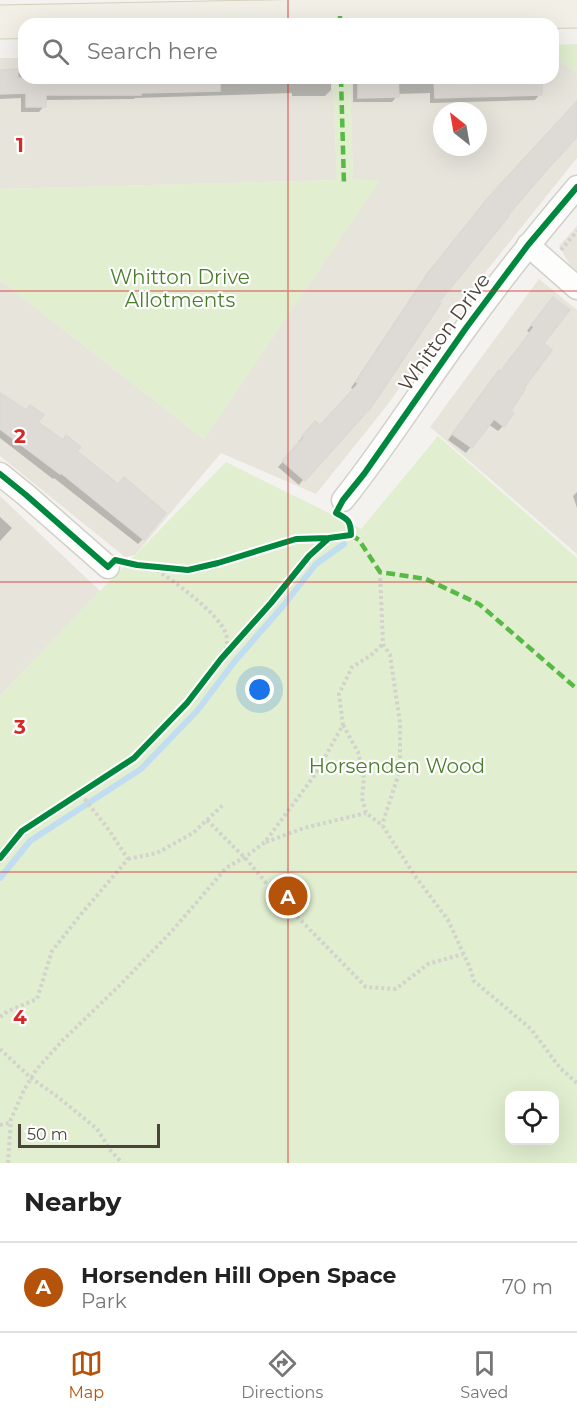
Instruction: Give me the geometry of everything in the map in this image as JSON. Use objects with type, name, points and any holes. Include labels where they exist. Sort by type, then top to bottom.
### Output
[{"type":"main road","points":[[210,18],[577,11]]},
{"type":"main road","points":[[0,22],[18,22]]},
{"type":"street","name":"Whitton Drive","points":[[343,500],[364,474],[466,327],[528,245],[577,187]]},
{"type":"street","points":[[528,245],[577,288]]},
{"type":"street","points":[[0,474],[108,567]]},
{"type":"path","points":[[148,566],[170,568]]},
{"type":"path","points":[[148,566],[175,581],[222,625],[227,636],[224,656]]},
{"type":"path","points":[[380,572],[382,644],[390,655],[400,723],[399,770],[382,825]]},
{"type":"path","points":[[382,644],[370,656],[352,667],[339,694],[343,725],[358,752],[364,777],[362,798],[366,813],[382,825],[415,876],[448,920],[474,981],[531,1029],[560,1068],[577,1083]]},
{"type":"path","points":[[224,656],[233,645]]},
{"type":"path","points":[[265,842],[314,776],[343,725]]},
{"type":"path","points":[[70,800],[89,788]]},
{"type":"path","points":[[81,795],[109,830],[128,859]]},
{"type":"path","points":[[0,1017],[8,1011],[37,999],[52,951],[128,859],[158,853],[193,833],[223,805]]},
{"type":"path","points":[[8,1163],[10,1123],[24,1089],[36,1070],[171,931],[226,868],[265,842],[304,828],[366,813]]},
{"type":"path","points":[[207,820],[366,987],[396,989],[428,964],[464,954]]},
{"type":"path","points":[[0,1049],[31,1078],[97,1129],[122,1163]]},
{"type":"path","points":[[0,1125],[10,1123]]},
{"type":"shaded area","points":[[0,58],[18,58],[18,84],[333,84],[337,180],[0,189]]},
{"type":"shaded area","points":[[559,58],[577,74],[577,158],[459,305],[385,408],[316,494],[221,453],[135,555],[125,557],[0,456],[0,280],[204,439],[379,181],[353,180],[350,84],[559,84]]},
{"type":"shaded area","points":[[577,226],[577,271],[570,265],[559,246]]},
{"type":"shaded area","points":[[539,279],[577,310],[577,554],[430,427]]},
{"type":"shaded area","points":[[0,496],[100,591],[0,696]]},
{"type":"green space","points":[[577,44],[577,74],[559,58],[559,45]]},
{"type":"green space","name":"Whitton Drive Allotments","points":[[333,84],[350,84],[353,179],[380,180],[204,439],[0,280],[0,189],[337,180]]},
{"type":"green space","name":"Horsenden Wood","points":[[438,436],[577,558],[577,1163],[0,1163],[0,696],[226,462],[361,529]]},
{"type":"building","points":[[18,69],[18,84],[220,84],[220,91],[141,93],[141,95],[46,95],[46,107],[26,107],[26,93],[0,94],[0,70]]},
{"type":"building","points":[[358,84],[398,84],[399,97],[358,98]]},
{"type":"building","points":[[434,84],[542,84],[542,95],[435,98]]},
{"type":"building","points":[[577,101],[577,137],[508,215],[439,302],[441,303],[372,406],[305,481],[282,461],[315,421],[320,425],[358,384],[356,382],[427,274],[487,199]]},
{"type":"building","points":[[553,297],[570,310],[544,343],[552,350],[524,388],[511,411],[514,413],[504,427],[494,419],[472,448],[452,434],[534,327],[531,325]]},
{"type":"building","points":[[0,393],[26,410],[30,405],[44,415],[38,422],[63,440],[66,435],[81,447],[77,451],[118,484],[124,477],[166,513],[144,540],[61,473],[0,429]]},
{"type":"waterway","points":[[0,878],[30,841],[141,769],[197,711],[235,661],[316,564],[344,544]]},
{"type":"marked path","points":[[341,84],[344,185]]},
{"type":"marked path","points":[[351,535],[359,540],[380,572],[426,579],[479,604],[577,689]]},
{"type":"cycle path","points":[[0,858],[22,831],[134,758],[187,703],[221,659],[309,556],[329,538],[351,535],[348,521],[336,513],[343,500],[528,245],[577,187]]},
{"type":"cycle path","points":[[0,474],[108,567],[115,560],[137,565],[188,570],[296,539],[329,538]]},
{"type":"place","name":"Horsenden Hill Open Space","points":[[288,896]]}]
